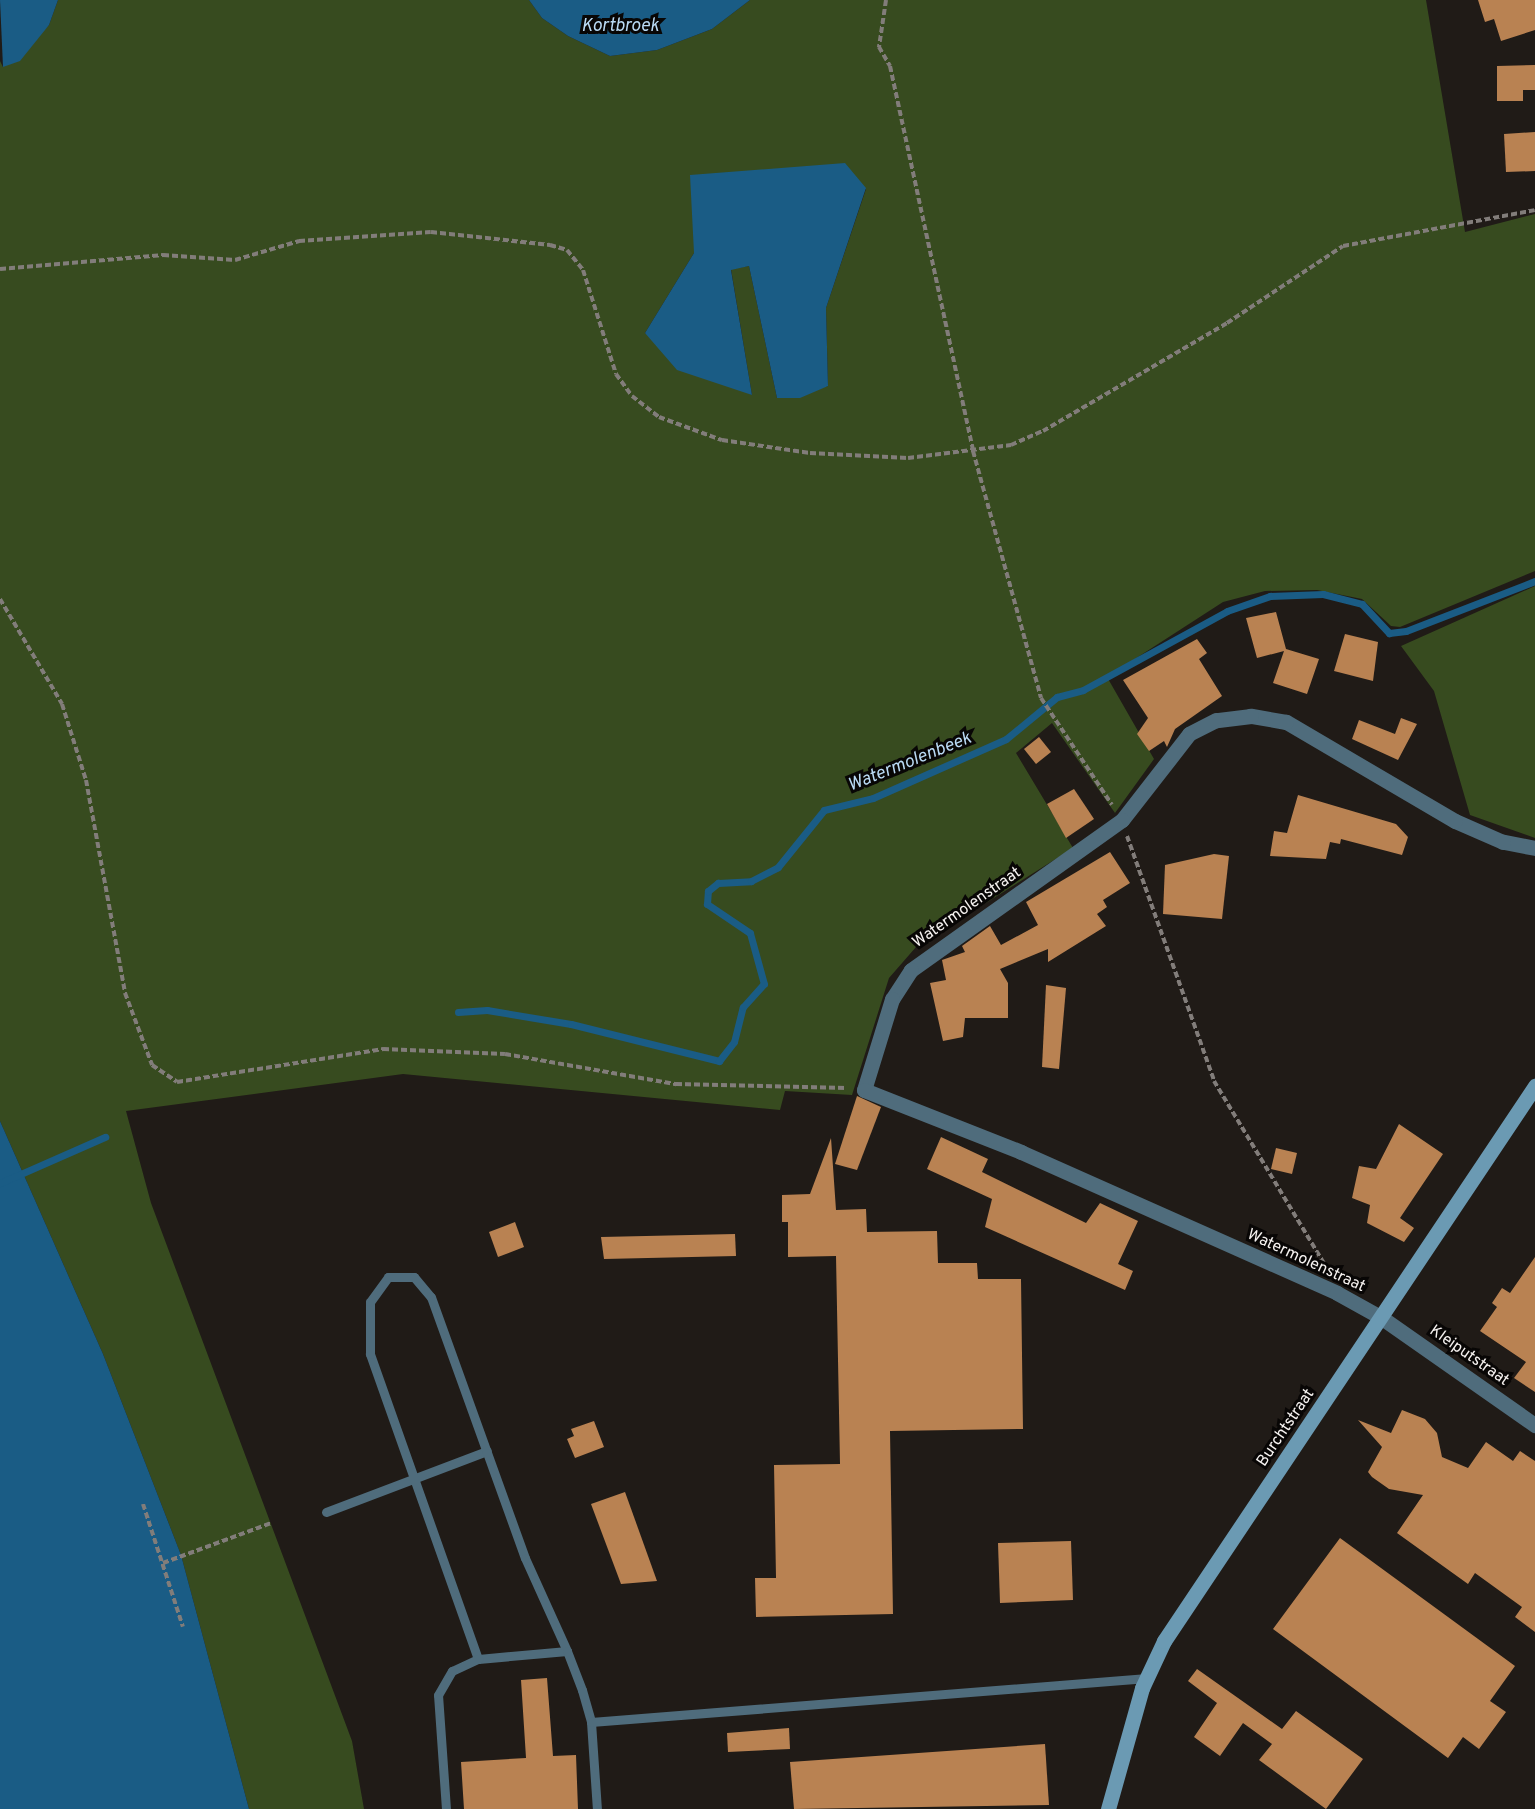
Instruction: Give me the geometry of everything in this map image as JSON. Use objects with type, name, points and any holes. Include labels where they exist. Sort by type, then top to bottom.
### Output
[{"type":"main road","name":"Burchtstraat","points":[[1108,1809],[1147,1678],[1164,1641],[1535,1086]]},
{"type":"street","name":"Watermolenstraat","points":[[1382,1318],[1021,1152],[864,1089],[892,999],[911,970],[1122,820],[1189,734],[1216,720],[1251,716],[1286,722],[1455,820],[1503,842],[1535,848]]},
{"type":"street","name":"Kleiputstraat","points":[[1382,1318],[1535,1425]]},
{"type":"lane","points":[[478,1659],[414,1479],[367,1337],[370,1302],[388,1277],[400,1274],[424,1284],[487,1451],[567,1651],[591,1722],[597,1809]]},
{"type":"lane","points":[[326,1512],[487,1451]]},
{"type":"lane","points":[[446,1809],[438,1695],[452,1671],[478,1659],[567,1651]]},
{"type":"lane","points":[[591,1722],[1147,1678]]},
{"type":"path","points":[[886,0],[879,47],[890,66],[973,451],[1041,698],[1122,820],[1214,1081],[1329,1272]]},
{"type":"path","points":[[0,269],[164,255],[235,260],[299,241],[431,232],[550,245],[567,250],[583,270],[616,374],[632,396],[658,417],[722,440],[799,451],[922,457],[1011,445],[1043,431],[1227,323],[1343,246],[1443,223],[1535,210]]},
{"type":"path","points":[[0,599],[44,667],[66,715],[86,780],[125,993],[152,1065],[177,1082],[384,1049],[505,1054],[676,1084],[864,1089]]},
{"type":"path","points":[[143,1504],[183,1627]]},
{"type":"path","points":[[163,1563],[271,1523]]},
{"type":"green space","points":[[58,0],[529,0],[542,18],[568,36],[610,56],[657,50],[712,29],[750,0],[1426,0],[1465,232],[1535,214],[1535,571],[1400,627],[1391,626],[1362,599],[1317,590],[1265,591],[1223,602],[1107,677],[1154,759],[1115,813],[1052,723],[1016,753],[1073,848],[916,947],[889,978],[852,1095],[785,1091],[780,1110],[403,1074],[126,1111],[151,1203],[352,1741],[364,1809],[249,1809],[181,1555],[103,1354],[0,1121],[0,61],[3,67],[49,25]],"holes":[[[866,189],[826,308],[828,386],[777,398],[749,266],[731,269],[752,395],[645,333],[694,253]]]},
{"type":"green space","points":[[1535,586],[1535,838],[1470,815],[1434,691],[1401,646]]},
{"type":"water","points":[[0,0],[58,0],[49,25],[20,61],[3,67]]},
{"type":"water","name":"Kortbroek","points":[[529,0],[750,0],[712,29],[657,50],[610,56],[568,36],[542,18]]},
{"type":"water","points":[[845,163],[866,188],[826,308],[828,386],[800,398],[777,398],[749,266],[731,270],[752,395],[677,370],[645,333],[694,253],[690,175]]},
{"type":"water","points":[[0,1121],[103,1354],[181,1555],[249,1809],[0,1809]]},
{"type":"building","points":[[1478,0],[1535,0],[1535,30],[1501,41],[1494,19],[1485,22]]},
{"type":"building","points":[[1535,65],[1535,90],[1523,90],[1523,101],[1497,101],[1497,66]]},
{"type":"building","points":[[1535,132],[1535,171],[1506,172],[1504,134]]},
{"type":"building","points":[[1276,612],[1286,649],[1319,659],[1307,694],[1273,683],[1284,651],[1257,658],[1246,618]]},
{"type":"building","points":[[1345,634],[1378,642],[1373,681],[1334,671]]},
{"type":"building","points":[[1197,639],[1207,653],[1199,659],[1222,696],[1175,729],[1167,747],[1164,741],[1149,751],[1137,734],[1148,718],[1123,680]]},
{"type":"building","points":[[1401,718],[1417,724],[1398,760],[1352,739],[1359,720],[1395,734]]},
{"type":"building","points":[[1039,737],[1051,752],[1036,764],[1024,749]]},
{"type":"building","points":[[1074,789],[1094,819],[1066,838],[1047,804]]},
{"type":"building","points":[[1298,795],[1396,824],[1408,837],[1402,855],[1341,839],[1340,844],[1330,842],[1326,859],[1270,856],[1274,831],[1287,833]]},
{"type":"building","points":[[1110,852],[1130,883],[1103,900],[1107,907],[1097,914],[1106,926],[1048,962],[1048,949],[1000,969],[1008,983],[1008,1018],[965,1018],[963,1037],[943,1041],[930,983],[946,980],[942,960],[965,952],[962,946],[990,926],[1001,945],[1038,925],[1026,902]]},
{"type":"building","points":[[1214,854],[1229,856],[1222,919],[1163,914],[1165,865]]},
{"type":"building","points":[[1046,985],[1066,988],[1059,1069],[1042,1067]]},
{"type":"building","points":[[857,1096],[881,1107],[857,1170],[835,1164]]},
{"type":"building","points":[[1399,1124],[1443,1154],[1400,1218],[1414,1228],[1404,1242],[1367,1223],[1370,1205],[1352,1198],[1359,1166],[1376,1169]]},
{"type":"building","points":[[941,1137],[988,1159],[982,1172],[1086,1223],[1100,1203],[1138,1221],[1118,1264],[1133,1271],[1125,1290],[985,1227],[992,1199],[927,1169]]},
{"type":"building","points":[[831,1138],[836,1210],[866,1209],[867,1232],[937,1231],[938,1263],[977,1263],[978,1279],[1021,1279],[1023,1429],[890,1431],[893,1614],[756,1617],[755,1578],[776,1578],[774,1465],[840,1464],[836,1256],[788,1257],[788,1222],[782,1222],[782,1195],[810,1194]]},
{"type":"building","points":[[1276,1148],[1297,1153],[1292,1174],[1271,1169]]},
{"type":"building","points":[[515,1222],[524,1247],[498,1257],[489,1232]]},
{"type":"building","points":[[735,1234],[736,1256],[604,1259],[601,1237]]},
{"type":"building","points":[[1535,1257],[1535,1392],[1514,1378],[1526,1362],[1480,1331],[1497,1307],[1492,1303],[1502,1288],[1510,1293]]},
{"type":"building","points":[[1402,1410],[1425,1419],[1437,1433],[1442,1457],[1468,1468],[1486,1442],[1513,1461],[1520,1451],[1535,1461],[1535,1632],[1515,1617],[1522,1607],[1475,1573],[1468,1584],[1397,1533],[1423,1495],[1389,1489],[1372,1477],[1368,1472],[1382,1447],[1358,1420],[1391,1433]]},
{"type":"building","points":[[594,1421],[604,1447],[575,1458],[567,1439],[574,1436],[571,1429]]},
{"type":"building","points":[[625,1492],[657,1581],[621,1584],[591,1504]]},
{"type":"building","points":[[1340,1538],[1515,1666],[1490,1701],[1506,1712],[1479,1749],[1463,1737],[1448,1758],[1273,1629]]},
{"type":"building","points":[[1071,1541],[1073,1600],[1000,1603],[998,1543]]},
{"type":"building","points":[[1197,1669],[1282,1729],[1296,1711],[1363,1759],[1326,1809],[1259,1760],[1272,1744],[1243,1723],[1220,1756],[1194,1737],[1217,1703],[1188,1681]]},
{"type":"building","points":[[547,1678],[553,1756],[576,1755],[578,1809],[464,1809],[461,1762],[526,1758],[521,1680]]},
{"type":"building","points":[[789,1728],[790,1749],[728,1752],[727,1733]]},
{"type":"building","points":[[1045,1744],[1049,1805],[794,1809],[790,1762]]},
{"type":"waterway","name":"Watermolenbeek","points":[[458,1012],[487,1010],[571,1024],[719,1061],[734,1042],[743,1007],[764,984],[750,933],[707,904],[708,891],[718,883],[751,881],[778,867],[824,810],[873,798],[1006,739],[1057,697],[1083,690],[1227,611],[1270,596],[1323,594],[1362,604],[1389,633],[1406,631],[1535,581]]},
{"type":"waterway","name":"Watermolenbeek","points":[[0,1183],[105,1137]]}]
